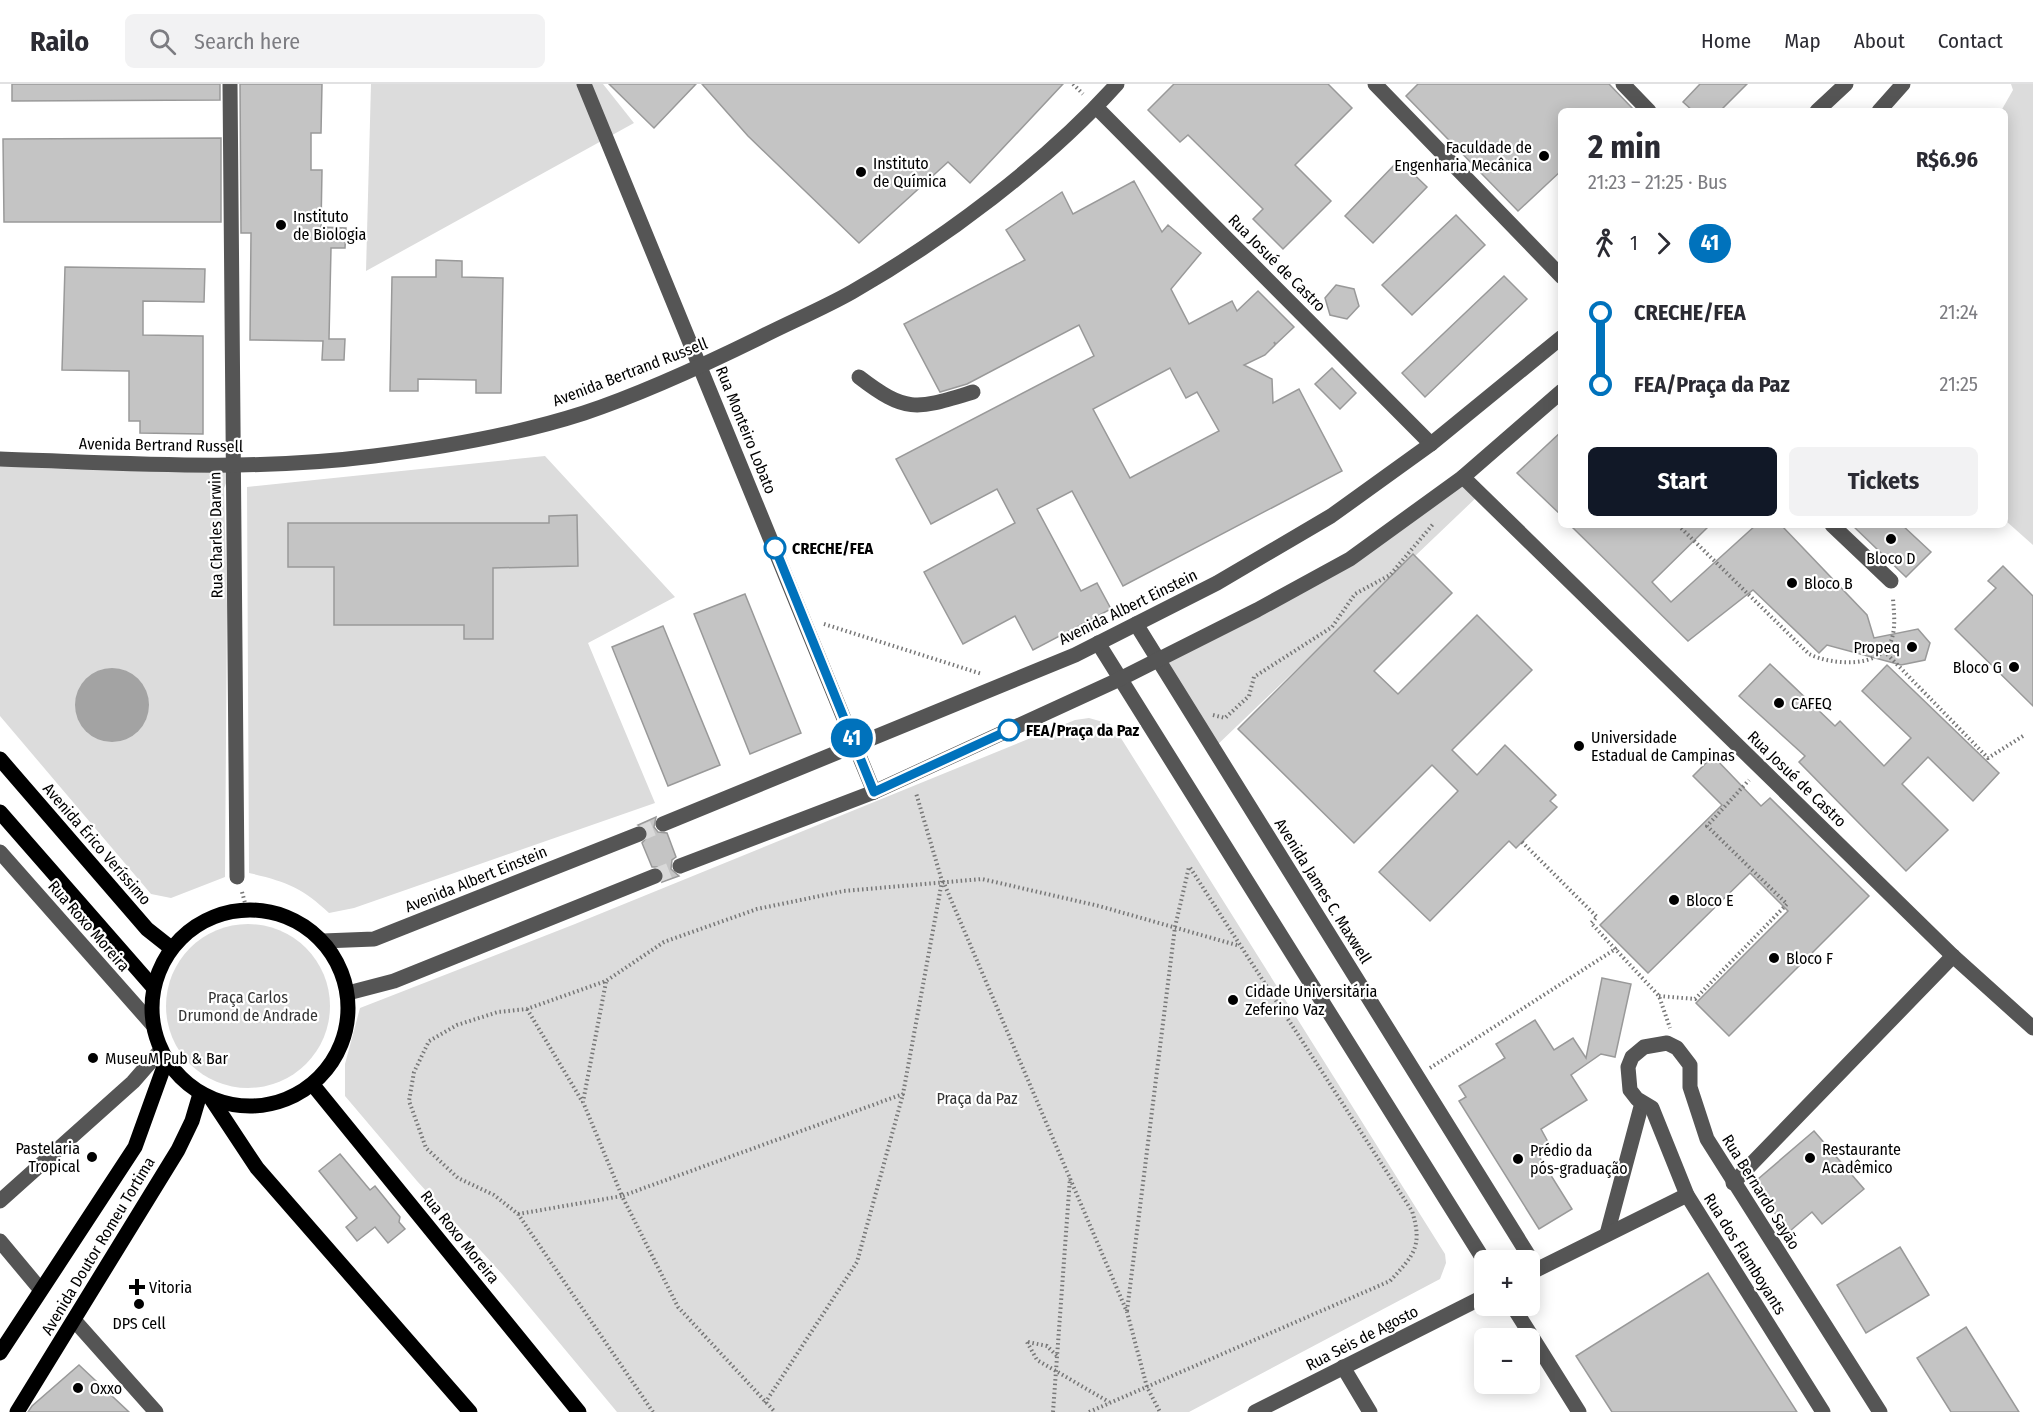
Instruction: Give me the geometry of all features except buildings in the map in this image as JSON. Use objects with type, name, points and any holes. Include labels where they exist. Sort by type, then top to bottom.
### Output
[{"type":"main road","name":"Avenida Érico Veríssimo","points":[[0,759],[147,929],[171,948]]},
{"type":"main road","points":[[0,812],[153,987]]},
{"type":"main road","points":[[206,1097],[251,1105],[287,1100],[313,1085],[338,1053],[346,1034],[348,993],[339,965],[323,941],[292,920],[275,913],[247,909],[225,912],[204,919],[186,931],[171,948],[160,967],[153,987],[152,1024],[163,1056],[181,1080],[206,1097],[257,1168],[470,1412]]},
{"type":"main road","name":"Avenida Doutor Romeu Tortima","points":[[0,1353],[40,1288],[135,1147],[163,1056]]},
{"type":"main road","name":"Rua Roxo Moreira","points":[[313,1085],[576,1411]]},
{"type":"main road","name":"Avenida Doutor Romeu Tortima","points":[[17,1412],[178,1150],[206,1097]]},
{"type":"street","name":"Rua Charles Darwin","points":[[230,84],[237,877]]},
{"type":"street","name":"Avenida Bertrand Russell","points":[[0,459],[234,465],[371,457],[493,438],[585,412],[701,366],[852,292],[938,237],[1017,176],[1096,107],[1117,84]]},
{"type":"street","points":[[1375,84],[1558,273]]},
{"type":"street","points":[[1623,84],[1646,108]]},
{"type":"street","points":[[1820,108],[1846,84]]},
{"type":"street","points":[[1882,108],[1903,84]]},
{"type":"street","name":"Rua Monteiro Lobato","points":[[586,85],[874,792]]},
{"type":"street","name":"Rua Josué de Castro","points":[[1096,107],[1431,444]]},
{"type":"street","name":"Avenida Albert Einstein","points":[[663,824],[855,747],[1098,644],[1217,583],[1331,516],[1431,444],[1558,340]]},
{"type":"street","points":[[859,377],[900,405],[932,405],[973,392]]},
{"type":"street","points":[[680,866],[874,792],[1120,679],[1257,610],[1350,559],[1463,477],[1558,394]]},
{"type":"street","name":"Rua Josué de Castro","points":[[1463,477],[1953,956],[2033,1028]]},
{"type":"street","points":[[1835,528],[1891,581]]},
{"type":"street","name":"Avenida James C. Maxwell","points":[[1136,624],[1417,1076],[1521,1250]]},
{"type":"street","points":[[1098,644],[1477,1250]]},
{"type":"street","name":"Avenida Albert Einstein","points":[[323,941],[374,939],[639,834]]},
{"type":"street","name":"Rua Roxo Moreira","points":[[0,852],[152,1024]]},
{"type":"street","points":[[348,993],[394,981],[656,876]]},
{"type":"street","points":[[1733,1183],[1953,956]]},
{"type":"street","points":[[1607,1234],[1647,1105],[1630,1090],[1627,1079],[1632,1057],[1644,1047],[1655,1043],[1666,1043],[1677,1048]]},
{"type":"street","name":"Rua Bernardo Sayão","points":[[1677,1048],[1690,1065],[1690,1087],[1707,1139],[1880,1412]]},
{"type":"street","points":[[0,1201],[163,1056]]},
{"type":"street","name":"Rua dos Flamboyants","points":[[1647,1105],[1687,1195],[1823,1412]]},
{"type":"street","points":[[1540,1268],[1687,1195]]},
{"type":"street","points":[[1,1243],[40,1288]]},
{"type":"street","name":"Rua Seis de Agosto","points":[[1255,1412],[1474,1302]]},
{"type":"street","points":[[1519,1316],[1579,1412]]},
{"type":"street","points":[[74,1320],[156,1412]]},
{"type":"street","points":[[1343,1367],[1370,1412]]},
{"type":"path","points":[[1187,706],[1206,714],[1225,718],[1249,696],[1254,677],[1332,627],[1356,594],[1390,575],[1434,522]]},
{"type":"path","points":[[1681,528],[1809,654],[1822,660],[1846,662],[1867,660],[1884,651],[1891,641],[1894,624],[1891,581]]},
{"type":"path","points":[[803,617],[1009,682]]},
{"type":"path","points":[[1884,651],[1988,758],[2023,736]]},
{"type":"path","points":[[1659,996],[1695,999],[1787,904],[1707,826],[1760,768]]},
{"type":"path","points":[[910,775],[942,880],[1127,1312],[1147,1387],[1160,1412]]},
{"type":"path","points":[[1522,842],[1597,918],[1591,923],[1617,948],[1659,996],[1677,1048]]},
{"type":"path","points":[[1089,1412],[1390,1281],[1410,1260],[1419,1233],[1412,1211],[1189,866],[1175,927],[1127,1312]]},
{"type":"path","points":[[653,1412],[518,1214],[494,1195],[458,1178],[426,1148],[408,1101],[414,1072],[429,1041],[458,1025],[498,1012],[527,1009],[606,981],[664,942],[757,909],[844,891],[942,880],[982,879],[1039,890],[1240,946]]},
{"type":"path","points":[[765,1403],[857,1262],[903,1094],[942,880]]},
{"type":"path","points":[[1417,1076],[1617,948]]},
{"type":"path","points":[[583,1102],[606,981]]},
{"type":"path","points":[[527,1009],[583,1102],[622,1196],[678,1307],[765,1403],[776,1412]]},
{"type":"path","points":[[518,1214],[622,1196],[903,1094]]},
{"type":"path","points":[[1053,1412],[1070,1177]]},
{"type":"path","points":[[1058,1356],[1047,1346],[1027,1342],[1037,1360],[1110,1403]]},
{"type":"green space","points":[[371,84],[603,84],[634,123],[366,271]]},
{"type":"green space","points":[[2011,84],[2033,84],[2033,545],[2008,523],[2008,108],[2003,108],[2013,90]]},
{"type":"green space","points":[[545,456],[675,597],[588,643],[655,803],[354,908],[329,913],[302,891],[273,879],[249,873],[247,487]]},
{"type":"green space","points":[[0,459],[234,465],[224,488],[227,606],[225,877],[171,898],[151,894],[0,716]]},
{"type":"green space","points":[[1463,477],[1480,494],[1214,748],[1158,659],[1350,559]]},
{"type":"green space","name":"Praça da Paz","points":[[1089,718],[1110,724],[1119,735],[1445,1254],[1446,1263],[1440,1279],[1189,1412],[617,1412],[503,1275],[417,1181],[345,1096],[345,1064],[360,1008],[575,924],[1075,720]]},
{"type":"green space","name":"Praça Carlos Drumond de Andrade","points":[[248,924],[264,925],[280,930],[294,937],[306,948],[317,960],[324,974],[329,990],[329,1022],[324,1038],[317,1052],[306,1064],[294,1075],[280,1082],[264,1087],[248,1088],[232,1087],[216,1082],[202,1075],[190,1064],[179,1052],[172,1038],[167,1022],[166,1006],[167,990],[172,974],[179,960],[190,948],[202,937],[216,930],[232,925]]},
{"type":"shaded area","points":[[112,668],[133,674],[143,684],[149,705],[143,726],[133,736],[112,742],[91,736],[81,726],[75,705],[81,684],[91,674]]},
{"type":"tunnel","points":[[639,834],[663,824]]},
{"type":"tunnel","points":[[655,876],[680,866]]},
{"type":"bus line","name":"41","points":[[775,548],[874,792],[1009,730]]},
{"type":"place","name":"Faculdade de Engenharia Mecânica","points":[[1544,156]]},
{"type":"place","name":"Instituto de Química","points":[[861,172]]},
{"type":"place","name":"Instituto de Biologia","points":[[281,225]]},
{"type":"place","name":"Bloco D","points":[[1891,539]]},
{"type":"place","name":"CRECHE/FEA","points":[[775,548]]},
{"type":"place","name":"Bloco B","points":[[1792,583]]},
{"type":"place","name":"Propeq","points":[[1912,647]]},
{"type":"place","name":"Bloco G","points":[[2014,667]]},
{"type":"place","name":"CAFEQ","points":[[1779,703]]},
{"type":"place","name":"FEA/Praça da Paz","points":[[1009,730]]},
{"type":"place","name":"Universidade Estadual de Campinas","points":[[1579,746]]},
{"type":"place","name":"Bloco E","points":[[1674,900]]},
{"type":"place","name":"Bloco F","points":[[1774,958]]},
{"type":"place","name":"Cidade Universitária Zeferino Vaz","points":[[1233,1000]]},
{"type":"place","name":"MuseuM Pub & Bar","points":[[93,1058]]},
{"type":"place","name":"Pastelaria Tropical","points":[[92,1157]]},
{"type":"place","name":"Restaurante Acadêmico","points":[[1810,1158]]},
{"type":"place","name":"Prédio da pós-graduação","points":[[1518,1159]]},
{"type":"place","name":"Vitoria","points":[[137,1287]]},
{"type":"place","name":"DPS Cell","points":[[139,1304]]},
{"type":"place","name":"Oxxo","points":[[78,1388]]}]
